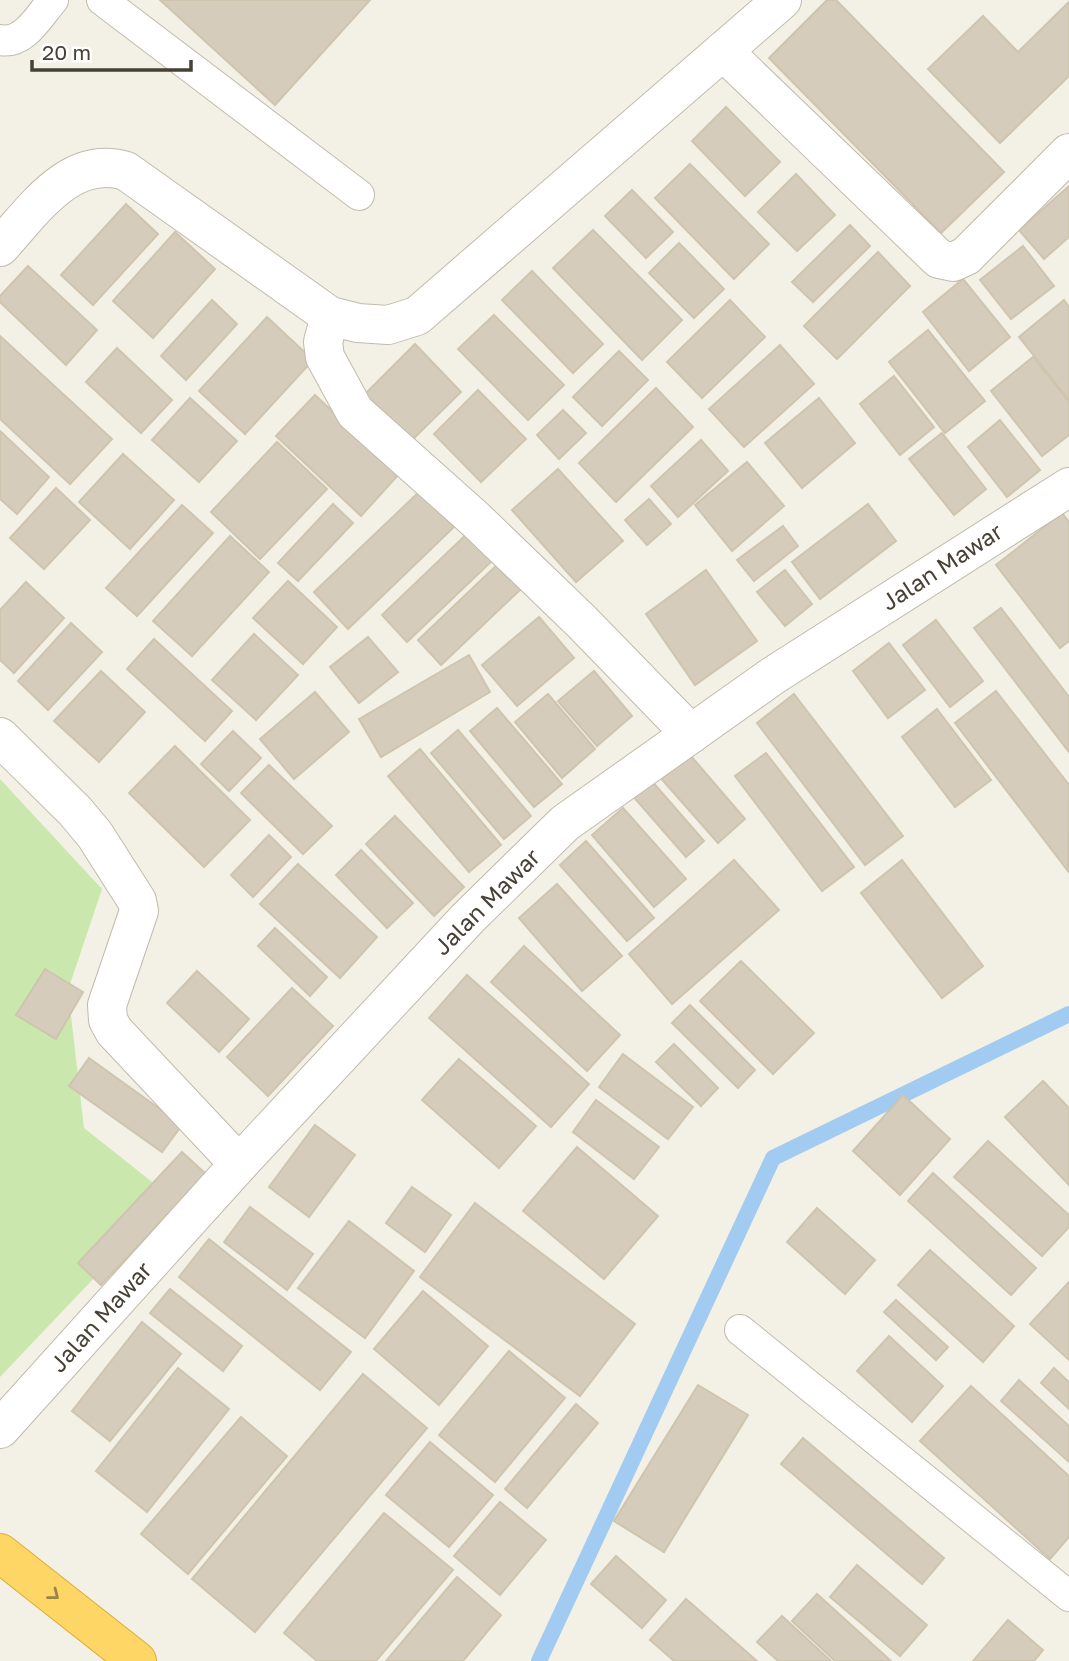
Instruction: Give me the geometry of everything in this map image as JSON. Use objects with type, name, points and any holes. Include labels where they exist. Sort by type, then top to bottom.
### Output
[{"type":"highway","points":[[0,1553],[137,1661]]},
{"type":"street","points":[[0,247],[52,190],[71,176],[93,168],[111,166],[126,171],[330,316],[358,323],[388,325],[417,316],[782,0]]},
{"type":"street","points":[[723,51],[939,259],[953,262],[966,256],[1069,153]]},
{"type":"street","points":[[330,316],[323,342],[325,357],[331,373],[355,412],[475,519],[581,621],[691,734]]},
{"type":"street","name":"Jalan Mawar","points":[[0,1429],[239,1164],[468,918],[555,833],[774,675],[1069,487]]},
{"type":"street","points":[[0,737],[75,811],[95,835],[136,901],[139,911],[107,1005],[108,1020],[114,1031],[239,1164]]},
{"type":"lane","points":[[0,40],[8,42],[20,39],[53,0]]},
{"type":"lane","points":[[102,0],[359,195]]},
{"type":"lane","points":[[740,1330],[1069,1597]]},
{"type":"green space","points":[[0,779],[102,889],[68,990],[84,1128],[171,1197],[0,1377]]},
{"type":"building","points":[[160,0],[370,0],[275,105]]},
{"type":"building","points":[[827,0],[836,0],[1004,172],[941,233],[769,58]]},
{"type":"building","points":[[1069,2],[1069,76],[1000,143],[928,69],[983,16],[1018,52]]},
{"type":"building","points":[[726,107],[780,162],[745,196],[692,141]]},
{"type":"building","points":[[690,164],[769,244],[734,279],[655,198]]},
{"type":"building","points":[[796,174],[835,215],[797,251],[758,212]]},
{"type":"building","points":[[1069,186],[1069,237],[1044,259],[1019,230]]},
{"type":"building","points":[[632,190],[673,232],[646,258],[605,216]]},
{"type":"building","points":[[126,204],[158,234],[93,305],[61,275]]},
{"type":"building","points":[[850,225],[870,246],[813,302],[792,282]]},
{"type":"building","points":[[593,230],[682,320],[642,360],[553,268]]},
{"type":"building","points":[[175,232],[215,269],[153,338],[113,301]]},
{"type":"building","points":[[679,243],[724,289],[694,318],[649,273]]},
{"type":"building","points":[[1023,246],[1054,286],[1011,319],[980,280]]},
{"type":"building","points":[[878,252],[910,286],[837,359],[804,326]]},
{"type":"building","points":[[28,266],[97,330],[66,365],[0,302],[0,296]]},
{"type":"building","points":[[532,271],[603,344],[573,373],[502,300]]},
{"type":"building","points":[[963,279],[1010,337],[969,371],[923,312]]},
{"type":"building","points":[[212,300],[237,324],[186,380],[161,356]]},
{"type":"building","points":[[730,300],[765,337],[702,398],[667,362]]},
{"type":"building","points":[[1064,300],[1069,307],[1069,400],[1019,337]]},
{"type":"building","points":[[494,315],[564,385],[528,420],[458,349]]},
{"type":"building","points":[[267,317],[313,360],[245,434],[199,391]]},
{"type":"building","points":[[928,330],[985,401],[945,433],[889,362]]},
{"type":"building","points":[[0,336],[112,439],[70,484],[0,419]]},
{"type":"building","points":[[415,344],[461,392],[411,441],[365,394]]},
{"type":"building","points":[[780,345],[814,384],[744,447],[709,409]]},
{"type":"building","points":[[117,348],[172,400],[141,433],[86,382]]},
{"type":"building","points":[[619,351],[648,380],[602,426],[573,397]]},
{"type":"building","points":[[1033,357],[1069,402],[1069,435],[1042,456],[991,391]]},
{"type":"building","points":[[894,376],[934,427],[900,455],[860,404]]},
{"type":"building","points":[[656,388],[693,427],[616,502],[579,463]]},
{"type":"building","points":[[478,390],[526,439],[481,482],[434,434]]},
{"type":"building","points":[[315,395],[399,474],[361,516],[276,436]]},
{"type":"building","points":[[190,398],[237,441],[199,482],[152,440]]},
{"type":"building","points":[[819,398],[855,443],[802,488],[765,443]]},
{"type":"building","points":[[563,410],[586,433],[559,459],[537,435]]},
{"type":"building","points":[[1000,420],[1040,470],[1007,497],[968,447]]},
{"type":"building","points":[[0,431],[49,477],[17,514],[0,499]]},
{"type":"building","points":[[942,433],[986,489],[954,515],[909,459]]},
{"type":"building","points":[[701,440],[728,471],[678,517],[651,486]]},
{"type":"building","points":[[277,442],[327,489],[260,559],[211,512]]},
{"type":"building","points":[[123,454],[174,500],[130,549],[79,502]]},
{"type":"building","points":[[747,462],[784,506],[732,551],[695,505]]},
{"type":"building","points":[[558,469],[623,541],[576,582],[512,510]]},
{"type":"building","points":[[56,488],[90,520],[44,569],[10,538]]},
{"type":"building","points":[[420,491],[454,527],[348,629],[314,592]]},
{"type":"building","points":[[649,499],[671,524],[647,545],[625,520]]},
{"type":"building","points":[[333,504],[353,523],[298,581],[278,563]]},
{"type":"building","points":[[868,504],[896,541],[820,599],[792,562]]},
{"type":"building","points":[[182,505],[213,533],[137,616],[106,588]]},
{"type":"building","points":[[1062,513],[1069,522],[1069,641],[1060,648],[996,565]]},
{"type":"building","points":[[783,526],[798,546],[754,581],[737,560]]},
{"type":"building","points":[[471,530],[496,557],[407,642],[382,615]]},
{"type":"building","points":[[230,536],[269,572],[192,656],[153,621]]},
{"type":"building","points":[[498,564],[521,589],[441,665],[418,640]]},
{"type":"building","points":[[706,570],[757,641],[695,685],[646,614]]},
{"type":"building","points":[[785,570],[812,604],[785,626],[757,592]]},
{"type":"building","points":[[288,581],[337,627],[303,664],[253,618]]},
{"type":"building","points":[[26,582],[64,618],[14,673],[0,660],[0,610]]},
{"type":"building","points":[[1001,608],[1069,697],[1069,752],[974,628]]},
{"type":"building","points":[[539,617],[574,658],[517,706],[482,665]]},
{"type":"building","points":[[936,620],[983,681],[950,707],[903,645]]},
{"type":"building","points":[[71,623],[102,652],[48,710],[18,681]]},
{"type":"building","points":[[254,634],[298,675],[256,720],[212,680]]},
{"type":"building","points":[[368,637],[398,672],[359,703],[330,667]]},
{"type":"building","points":[[154,639],[232,711],[205,741],[127,669]]},
{"type":"building","points":[[889,643],[925,690],[888,718],[853,671]]},
{"type":"building","points":[[469,655],[490,692],[381,757],[359,719]]},
{"type":"building","points":[[101,671],[145,712],[99,762],[54,721]]},
{"type":"building","points":[[594,671],[632,716],[597,746],[558,701]]},
{"type":"building","points":[[996,691],[1069,785],[1068,871],[955,723]]},
{"type":"building","points":[[315,692],[349,732],[294,779],[260,739]]},
{"type":"building","points":[[548,694],[595,749],[562,778],[515,722]]},
{"type":"building","points":[[794,694],[903,836],[865,865],[757,723]]},
{"type":"building","points":[[497,708],[562,784],[534,807],[470,731]]},
{"type":"building","points":[[937,709],[991,780],[955,807],[902,737]]},
{"type":"building","points":[[458,730],[531,816],[504,839],[431,753]]},
{"type":"building","points":[[233,731],[261,758],[229,791],[201,764]]},
{"type":"building","points":[[679,742],[745,819],[718,843],[651,767]]},
{"type":"building","points":[[175,746],[250,820],[204,867],[129,793]]},
{"type":"building","points":[[420,749],[501,845],[469,872],[388,776]]},
{"type":"building","points":[[766,753],[854,867],[822,891],[735,776]]},
{"type":"building","points":[[269,765],[332,826],[303,854],[241,793]]},
{"type":"building","points":[[643,771],[704,841],[686,857],[625,787]]},
{"type":"building","points":[[623,808],[686,879],[654,907],[592,835]]},
{"type":"building","points":[[395,816],[464,887],[434,916],[366,844]]},
{"type":"building","points":[[269,835],[291,857],[253,897],[231,875]]},
{"type":"building","points":[[586,841],[654,918],[627,941],[560,865]]},
{"type":"building","points":[[361,850],[413,903],[387,928],[336,875]]},
{"type":"building","points":[[734,860],[779,910],[672,1004],[629,954]]},
{"type":"building","points":[[902,860],[983,966],[942,998],[861,893]]},
{"type":"building","points":[[298,864],[377,937],[340,978],[260,904]]},
{"type":"building","points":[[557,884],[622,956],[582,991],[519,918]]},
{"type":"building","points":[[275,928],[327,977],[310,996],[258,946]]},
{"type":"building","points":[[524,946],[620,1035],[587,1071],[491,982]]},
{"type":"building","points":[[741,961],[814,1033],[773,1074],[700,1001]]},
{"type":"building","points":[[45,969],[83,992],[56,1039],[16,1015]]},
{"type":"building","points":[[197,971],[249,1019],[219,1052],[167,1003]]},
{"type":"building","points":[[467,975],[589,1084],[551,1127],[429,1018]]},
{"type":"building","points":[[292,988],[333,1026],[268,1096],[227,1057]]},
{"type":"building","points":[[690,1005],[755,1070],[738,1088],[672,1023]]},
{"type":"building","points":[[674,1044],[718,1088],[701,1106],[656,1062]]},
{"type":"building","points":[[623,1054],[693,1107],[668,1139],[599,1087]]},
{"type":"building","points":[[89,1058],[182,1125],[162,1152],[69,1086]]},
{"type":"building","points":[[459,1059],[536,1126],[499,1168],[422,1100]]},
{"type":"building","points":[[1043,1081],[1069,1108],[1069,1185],[1005,1117]]},
{"type":"building","points":[[903,1095],[950,1139],[900,1195],[853,1151]]},
{"type":"building","points":[[596,1100],[659,1147],[634,1179],[573,1132]]},
{"type":"building","points":[[315,1125],[355,1155],[309,1217],[269,1187]]},
{"type":"building","points":[[988,1141],[1069,1215],[1069,1227],[1042,1256],[954,1177]]},
{"type":"building","points":[[577,1147],[658,1216],[604,1279],[523,1211]]},
{"type":"building","points":[[182,1152],[206,1174],[101,1285],[78,1263]]},
{"type":"building","points":[[933,1173],[1036,1268],[1011,1295],[908,1201]]},
{"type":"building","points":[[412,1187],[451,1215],[425,1252],[386,1223]]},
{"type":"building","points":[[475,1203],[635,1324],[580,1396],[420,1277]]},
{"type":"building","points":[[250,1207],[313,1254],[287,1290],[224,1242]]},
{"type":"building","points":[[817,1208],[875,1260],[845,1294],[787,1242]]},
{"type":"building","points":[[349,1221],[414,1271],[365,1338],[298,1288]]},
{"type":"building","points":[[209,1239],[351,1352],[320,1390],[179,1277]]},
{"type":"building","points":[[930,1250],[1014,1326],[983,1362],[898,1285]]},
{"type":"building","points":[[1069,1282],[1069,1360],[1030,1324]]},
{"type":"building","points":[[170,1289],[242,1346],[223,1371],[150,1313]]},
{"type":"building","points":[[423,1291],[488,1346],[439,1405],[374,1349]]},
{"type":"building","points":[[896,1300],[948,1347],[936,1360],[884,1312]]},
{"type":"building","points":[[142,1322],[181,1354],[110,1441],[72,1411]]},
{"type":"building","points":[[889,1336],[943,1386],[912,1422],[857,1371]]},
{"type":"building","points":[[509,1351],[565,1398],[495,1482],[439,1435]]},
{"type":"building","points":[[178,1368],[229,1409],[147,1512],[96,1471]]},
{"type":"building","points":[[1054,1368],[1069,1382],[1069,1409],[1041,1383]]},
{"type":"building","points":[[363,1374],[427,1428],[255,1632],[192,1579]]},
{"type":"building","points":[[1019,1380],[1069,1426],[1069,1462],[1001,1401]]},
{"type":"building","points":[[698,1385],[748,1415],[664,1552],[614,1521]]},
{"type":"building","points":[[971,1386],[1069,1476],[1069,1537],[1050,1559],[920,1441]]},
{"type":"building","points":[[576,1404],[598,1423],[527,1508],[505,1489]]},
{"type":"building","points":[[241,1417],[287,1456],[188,1574],[141,1534]]},
{"type":"building","points":[[803,1438],[944,1558],[922,1584],[781,1464]]},
{"type":"building","points":[[430,1442],[493,1495],[449,1547],[386,1495]]},
{"type":"building","points":[[500,1502],[546,1540],[500,1595],[454,1556]]},
{"type":"building","points":[[384,1513],[453,1570],[376,1661],[317,1661],[284,1633]]},
{"type":"building","points":[[616,1556],[666,1600],[642,1628],[591,1584]]},
{"type":"building","points":[[857,1565],[927,1625],[900,1656],[830,1597]]},
{"type":"building","points":[[457,1577],[501,1615],[463,1661],[386,1661]]},
{"type":"building","points":[[817,1594],[891,1661],[835,1661],[792,1621]]},
{"type":"building","points":[[686,1599],[757,1661],[674,1661],[650,1640]]},
{"type":"building","points":[[782,1616],[831,1661],[778,1661],[757,1642]]},
{"type":"building","points":[[1008,1620],[1043,1650],[1034,1661],[973,1661]]},
{"type":"waterway","points":[[539,1661],[773,1158],[1069,1014]]}]
